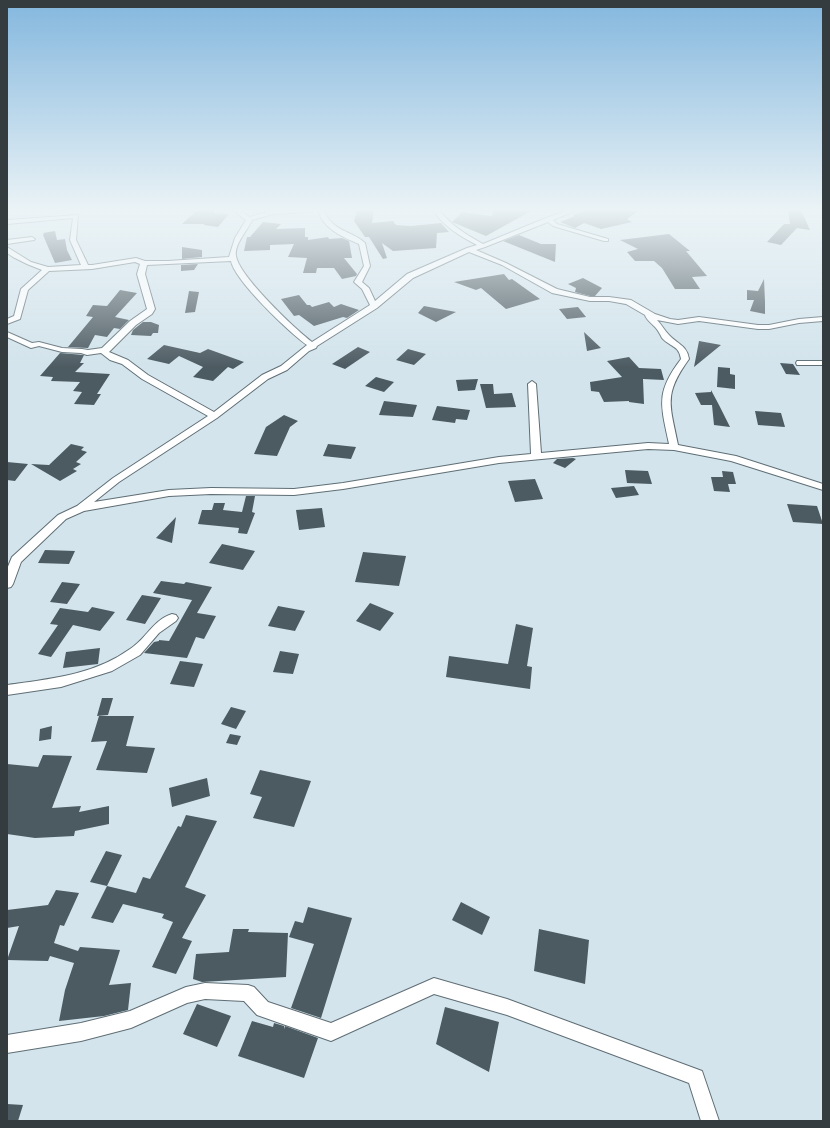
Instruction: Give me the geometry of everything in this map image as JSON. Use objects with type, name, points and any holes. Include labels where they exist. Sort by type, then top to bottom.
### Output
[{"type":"street","points":[[28,263],[48,269],[85,267],[117,263]]},
{"type":"street","points":[[83,263],[85,267]]},
{"type":"street","points":[[7,334],[31,346],[39,344],[62,350],[82,351],[87,353],[105,350],[133,323],[151,309],[141,274],[144,263],[152,263]]},
{"type":"street","points":[[235,263],[236,269],[262,300],[296,334],[313,346]]},
{"type":"street","points":[[366,263],[367,266],[358,282],[365,288],[374,306]]},
{"type":"street","points":[[81,508],[116,480],[214,416],[265,377],[284,368],[297,356],[374,306],[410,276],[440,263]]},
{"type":"street","points":[[501,263],[555,291],[590,299],[610,299],[628,302],[652,316],[678,322],[699,319],[758,327],[769,327],[799,321],[823,319]]},
{"type":"street","points":[[7,322],[17,317],[25,289],[48,269]]},
{"type":"street","points":[[652,316],[648,315],[648,317],[660,326],[666,337],[681,348],[684,353],[685,359],[671,378],[666,395],[666,409],[674,447]]},
{"type":"street","points":[[105,350],[107,356],[125,362],[145,377],[214,416]]},
{"type":"street","points":[[800,362],[823,363]]},
{"type":"street","points":[[532,384],[536,455]]},
{"type":"street","points":[[7,584],[16,560],[62,516],[81,508],[169,493],[211,491],[294,492],[343,486],[536,455],[648,446],[674,447],[732,458],[823,486]]},
{"type":"street","points":[[7,690],[61,682],[108,668],[136,652],[155,630],[172,618]]},
{"type":"street","points":[[7,1044],[81,1032],[131,1019],[186,995],[205,991],[248,993],[264,1009],[331,1032],[434,986],[507,1007],[696,1077],[710,1121]]},
{"type":"building","points":[[306,263],[348,263],[357,274],[356,276],[342,279],[334,268],[317,268],[316,273],[303,273]]},
{"type":"building","points":[[656,263],[696,263],[707,276],[692,277],[700,289],[675,289],[662,268]]},
{"type":"building","points":[[198,264],[194,270],[181,271],[181,265]]},
{"type":"building","points":[[504,274],[509,280],[512,279],[540,299],[506,309],[481,288],[476,290],[454,282]]},
{"type":"building","points":[[583,278],[602,288],[595,296],[575,292],[576,288],[568,284]]},
{"type":"building","points":[[764,279],[765,314],[750,311],[754,300],[747,300],[747,290],[758,291]]},
{"type":"building","points":[[120,290],[137,293],[115,317],[129,320],[120,329],[114,328],[107,337],[95,335],[88,348],[68,347],[93,317],[86,316],[93,305],[107,306]]},
{"type":"building","points":[[189,291],[199,292],[195,312],[185,313]]},
{"type":"building","points":[[299,295],[307,305],[312,307],[329,302],[334,307],[341,304],[359,310],[347,318],[343,317],[314,326],[299,315],[294,316],[281,299]]},
{"type":"building","points":[[424,306],[456,312],[436,322],[418,313]]},
{"type":"building","points":[[578,307],[586,317],[567,319],[559,309]]},
{"type":"building","points":[[143,322],[151,322],[159,325],[158,333],[153,333],[151,336],[131,335],[133,330]]},
{"type":"building","points":[[584,332],[601,348],[587,351]]},
{"type":"building","points":[[699,341],[721,345],[694,367]]},
{"type":"building","points":[[164,345],[200,353],[208,349],[244,362],[233,369],[228,367],[213,381],[193,377],[203,367],[179,356],[169,364],[147,359]]},
{"type":"building","points":[[358,347],[370,352],[345,369],[332,364]]},
{"type":"building","points":[[408,349],[426,354],[414,365],[396,360]]},
{"type":"building","points":[[60,353],[84,355],[80,363],[84,363],[75,372],[110,374],[97,394],[101,394],[94,405],[74,404],[82,392],[73,391],[80,382],[51,381],[53,377],[40,376]]},
{"type":"building","points":[[629,357],[639,368],[661,369],[664,380],[643,379],[644,404],[629,401],[604,402],[599,392],[591,391],[590,382],[622,377],[607,361]]},
{"type":"building","points":[[780,363],[793,364],[800,375],[786,374]]},
{"type":"building","points":[[718,367],[730,368],[730,374],[735,375],[735,389],[717,387]]},
{"type":"building","points":[[376,377],[394,382],[384,392],[365,386]]},
{"type":"building","points":[[478,379],[475,390],[458,391],[456,380]]},
{"type":"building","points":[[480,384],[493,384],[494,394],[512,393],[516,407],[486,408]]},
{"type":"building","points":[[711,390],[730,427],[714,425],[712,405],[701,405],[695,393],[711,392]]},
{"type":"building","points":[[384,401],[417,405],[413,417],[379,415]]},
{"type":"building","points":[[437,406],[470,410],[467,420],[456,419],[455,423],[432,420]]},
{"type":"building","points":[[755,411],[781,413],[785,427],[758,425]]},
{"type":"building","points":[[284,415],[298,421],[290,427],[277,456],[254,454],[266,427]]},
{"type":"building","points":[[71,444],[84,447],[81,450],[87,452],[76,462],[81,464],[73,469],[77,471],[60,481],[31,464],[49,465]]},
{"type":"building","points":[[328,444],[356,447],[351,459],[323,456]]},
{"type":"building","points":[[557,459],[576,459],[565,468],[553,463]]},
{"type":"building","points":[[7,462],[28,464],[15,481],[7,480]]},
{"type":"building","points":[[625,470],[648,471],[652,484],[627,483]]},
{"type":"building","points":[[722,471],[733,472],[736,484],[728,484],[730,492],[714,491],[711,477],[723,477]]},
{"type":"building","points":[[535,479],[543,499],[515,502],[508,481]]},
{"type":"building","points":[[634,486],[639,495],[616,498],[611,488]]},
{"type":"building","points":[[246,496],[255,496],[252,512],[255,513],[247,534],[238,533],[239,528],[198,524],[202,510],[212,510],[214,503],[225,503],[223,510],[242,512]]},
{"type":"building","points":[[787,504],[817,506],[823,524],[793,522]]},
{"type":"building","points":[[322,508],[325,527],[299,530],[296,510]]},
{"type":"building","points":[[176,517],[172,543],[156,538]]},
{"type":"building","points":[[222,544],[255,551],[243,570],[209,563]]},
{"type":"building","points":[[45,550],[75,551],[69,564],[38,563]]},
{"type":"building","points":[[363,552],[406,556],[399,586],[355,582]]},
{"type":"building","points":[[161,581],[184,584],[186,582],[212,587],[197,613],[216,616],[204,639],[196,637],[187,658],[144,653],[154,642],[159,640],[169,641],[192,600],[153,593]]},
{"type":"building","points":[[62,582],[80,584],[67,604],[50,602]]},
{"type":"building","points":[[142,595],[161,598],[145,624],[126,620]]},
{"type":"building","points":[[370,603],[394,613],[380,631],[356,621]]},
{"type":"building","points":[[278,606],[305,611],[295,631],[268,626]]},
{"type":"building","points":[[92,607],[115,612],[100,631],[73,625],[51,657],[38,654],[58,625],[50,624],[60,608],[88,612]]},
{"type":"building","points":[[516,624],[533,628],[527,666],[532,667],[530,689],[446,677],[449,656],[508,664]]},
{"type":"building","points":[[100,648],[98,664],[63,668],[66,652]]},
{"type":"building","points":[[280,651],[299,654],[293,674],[273,672]]},
{"type":"building","points":[[180,661],[203,664],[194,687],[170,684]]},
{"type":"building","points":[[102,698],[113,698],[108,715],[97,716]]},
{"type":"building","points":[[231,707],[246,711],[236,729],[221,724]]},
{"type":"building","points":[[99,716],[134,716],[126,746],[155,748],[147,773],[96,770],[107,741],[91,742]]},
{"type":"building","points":[[52,726],[51,739],[39,741],[40,729]]},
{"type":"building","points":[[230,734],[241,736],[237,745],[226,743]]},
{"type":"building","points":[[43,755],[72,756],[52,808],[81,806],[79,812],[109,806],[109,824],[75,831],[74,836],[35,838],[7,834],[7,764],[38,767]]},
{"type":"building","points":[[260,770],[311,781],[294,827],[253,818],[262,797],[250,794]]},
{"type":"building","points":[[207,778],[210,796],[172,807],[169,788]]},
{"type":"building","points":[[186,815],[217,821],[185,887],[206,895],[182,938],[192,941],[176,974],[152,967],[173,922],[162,918],[164,914],[123,904],[113,923],[91,918],[107,886],[136,893],[143,877],[150,879],[178,826],[181,827]]},
{"type":"building","points":[[106,851],[122,855],[107,886],[90,882]]},
{"type":"building","points":[[56,890],[79,893],[64,926],[60,925],[54,943],[78,951],[80,947],[120,950],[109,985],[131,983],[128,1010],[104,1016],[59,1021],[65,990],[74,963],[50,956],[48,961],[7,960],[19,926],[7,928],[7,910],[48,905]]},
{"type":"building","points":[[461,902],[490,917],[482,935],[452,920]]},
{"type":"building","points":[[308,907],[352,918],[321,1018],[291,1008],[314,944],[289,937],[295,921],[303,923]]},
{"type":"building","points":[[233,929],[249,929],[248,932],[288,933],[286,977],[202,982],[193,979],[196,954],[229,952]]},
{"type":"building","points":[[539,929],[589,940],[585,984],[534,971]]},
{"type":"building","points":[[197,1004],[231,1016],[217,1047],[183,1034]]},
{"type":"building","points":[[445,1007],[499,1022],[489,1072],[436,1044]]},
{"type":"building","points":[[252,1021],[273,1027],[274,1023],[284,1026],[284,1029],[285,1026],[318,1038],[304,1078],[238,1056]]},
{"type":"building","points":[[7,1104],[23,1105],[18,1121],[7,1121]]}]
